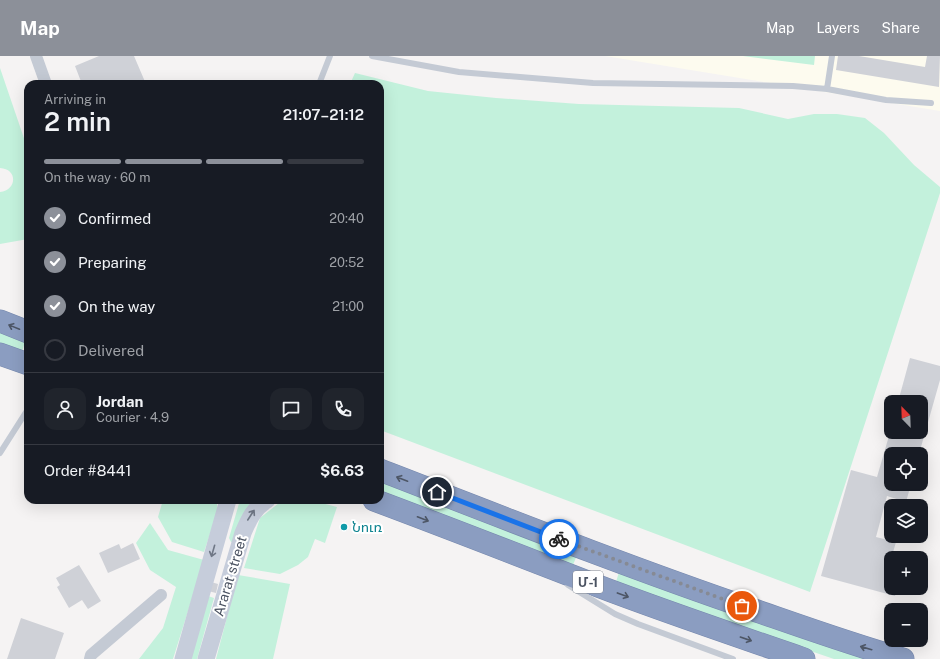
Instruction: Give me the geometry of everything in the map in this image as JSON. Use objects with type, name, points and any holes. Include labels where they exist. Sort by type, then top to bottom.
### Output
[{"type":"highway","points":[[0,321],[24,330]]},
{"type":"highway","points":[[0,354],[24,363]]},
{"type":"highway","name":"Մ-1","points":[[384,472],[713,596],[859,646],[903,659]]},
{"type":"highway","name":"Մ-1","points":[[384,504],[598,586],[693,621],[804,659]]},
{"type":"highway","points":[[598,586],[607,557]]},
{"type":"street","points":[[36,56],[45,80]]},
{"type":"street","name":"Ararat street","points":[[183,659],[227,504]]},
{"type":"street","name":"Ararat street","points":[[206,659],[243,533],[249,518],[256,508],[262,504]]},
{"type":"street","points":[[90,659],[91,655],[161,595]]},
{"type":"lane","points":[[321,80],[330,56]]},
{"type":"lane","points":[[372,56],[459,72],[593,83],[793,86],[827,89],[886,100],[931,103]]},
{"type":"lane","points":[[827,89],[832,56]]},
{"type":"lane","points":[[0,453],[24,415]]},
{"type":"lane","points":[[533,560],[572,588],[615,614],[733,659]]},
{"type":"shaded area","points":[[605,56],[940,56],[940,111]]},
{"type":"green space","points":[[743,56],[815,56],[814,65]]},
{"type":"green space","points":[[0,68],[24,138],[24,240],[0,244],[0,192],[10,188],[13,180],[10,172],[6,169],[0,168]]},
{"type":"green space","points":[[355,73],[383,80],[352,80]]},
{"type":"green space","points":[[384,80],[428,91],[496,98],[579,104],[739,108],[788,119],[814,114],[837,114],[865,118],[884,133],[914,165],[940,187],[940,193],[810,592],[384,432]]},
{"type":"green space","points":[[0,332],[24,342],[22,352],[0,344]]},
{"type":"green space","points":[[384,481],[577,555],[573,565],[384,493]]},
{"type":"green space","points":[[162,504],[217,504],[217,513],[204,552],[172,542],[158,517]]},
{"type":"green space","points":[[239,504],[250,504],[233,542],[231,542],[229,538]]},
{"type":"green space","points":[[278,504],[325,504],[337,507],[325,543],[315,539],[308,557],[298,565],[280,574],[244,568],[260,518]]},
{"type":"green space","points":[[150,523],[168,550],[204,560],[173,659],[139,659],[163,628],[176,587],[150,570],[136,543]]},
{"type":"green space","points":[[619,572],[873,659],[834,659],[696,612],[616,582]]},
{"type":"green space","points":[[238,575],[290,584],[273,659],[216,659]]},
{"type":"green space","points":[[208,596],[214,598],[197,659],[190,659]]},
{"type":"building","points":[[99,56],[134,56],[144,80],[80,80],[75,66]]},
{"type":"building","points":[[838,56],[859,56],[925,67],[927,56],[940,56],[939,87],[836,70]]},
{"type":"building","points":[[910,358],[940,366],[940,380],[928,422],[928,395],[900,395]]},
{"type":"building","points":[[888,439],[923,439],[921,447],[886,447]]},
{"type":"building","points":[[884,453],[884,491],[909,491],[907,499],[896,499],[887,496],[886,499],[884,499],[884,507],[876,537],[884,539],[884,543],[896,543],[893,551],[884,551],[884,593],[821,576],[851,470],[877,477]]},
{"type":"building","points":[[133,543],[140,559],[108,573],[99,553],[119,544],[121,549]]},
{"type":"building","points":[[79,565],[101,601],[88,609],[82,600],[69,608],[57,587],[60,585],[56,578]]},
{"type":"building","points":[[211,582],[218,584],[216,593],[208,591]]},
{"type":"building","points":[[21,618],[64,633],[55,659],[7,659]]},
{"type":"way so far","points":[[559,539],[742,606]]},
{"type":"place","name":"Նուռ","points":[[344,527]]},
{"type":"route","points":[[437,492],[559,539]]}]
